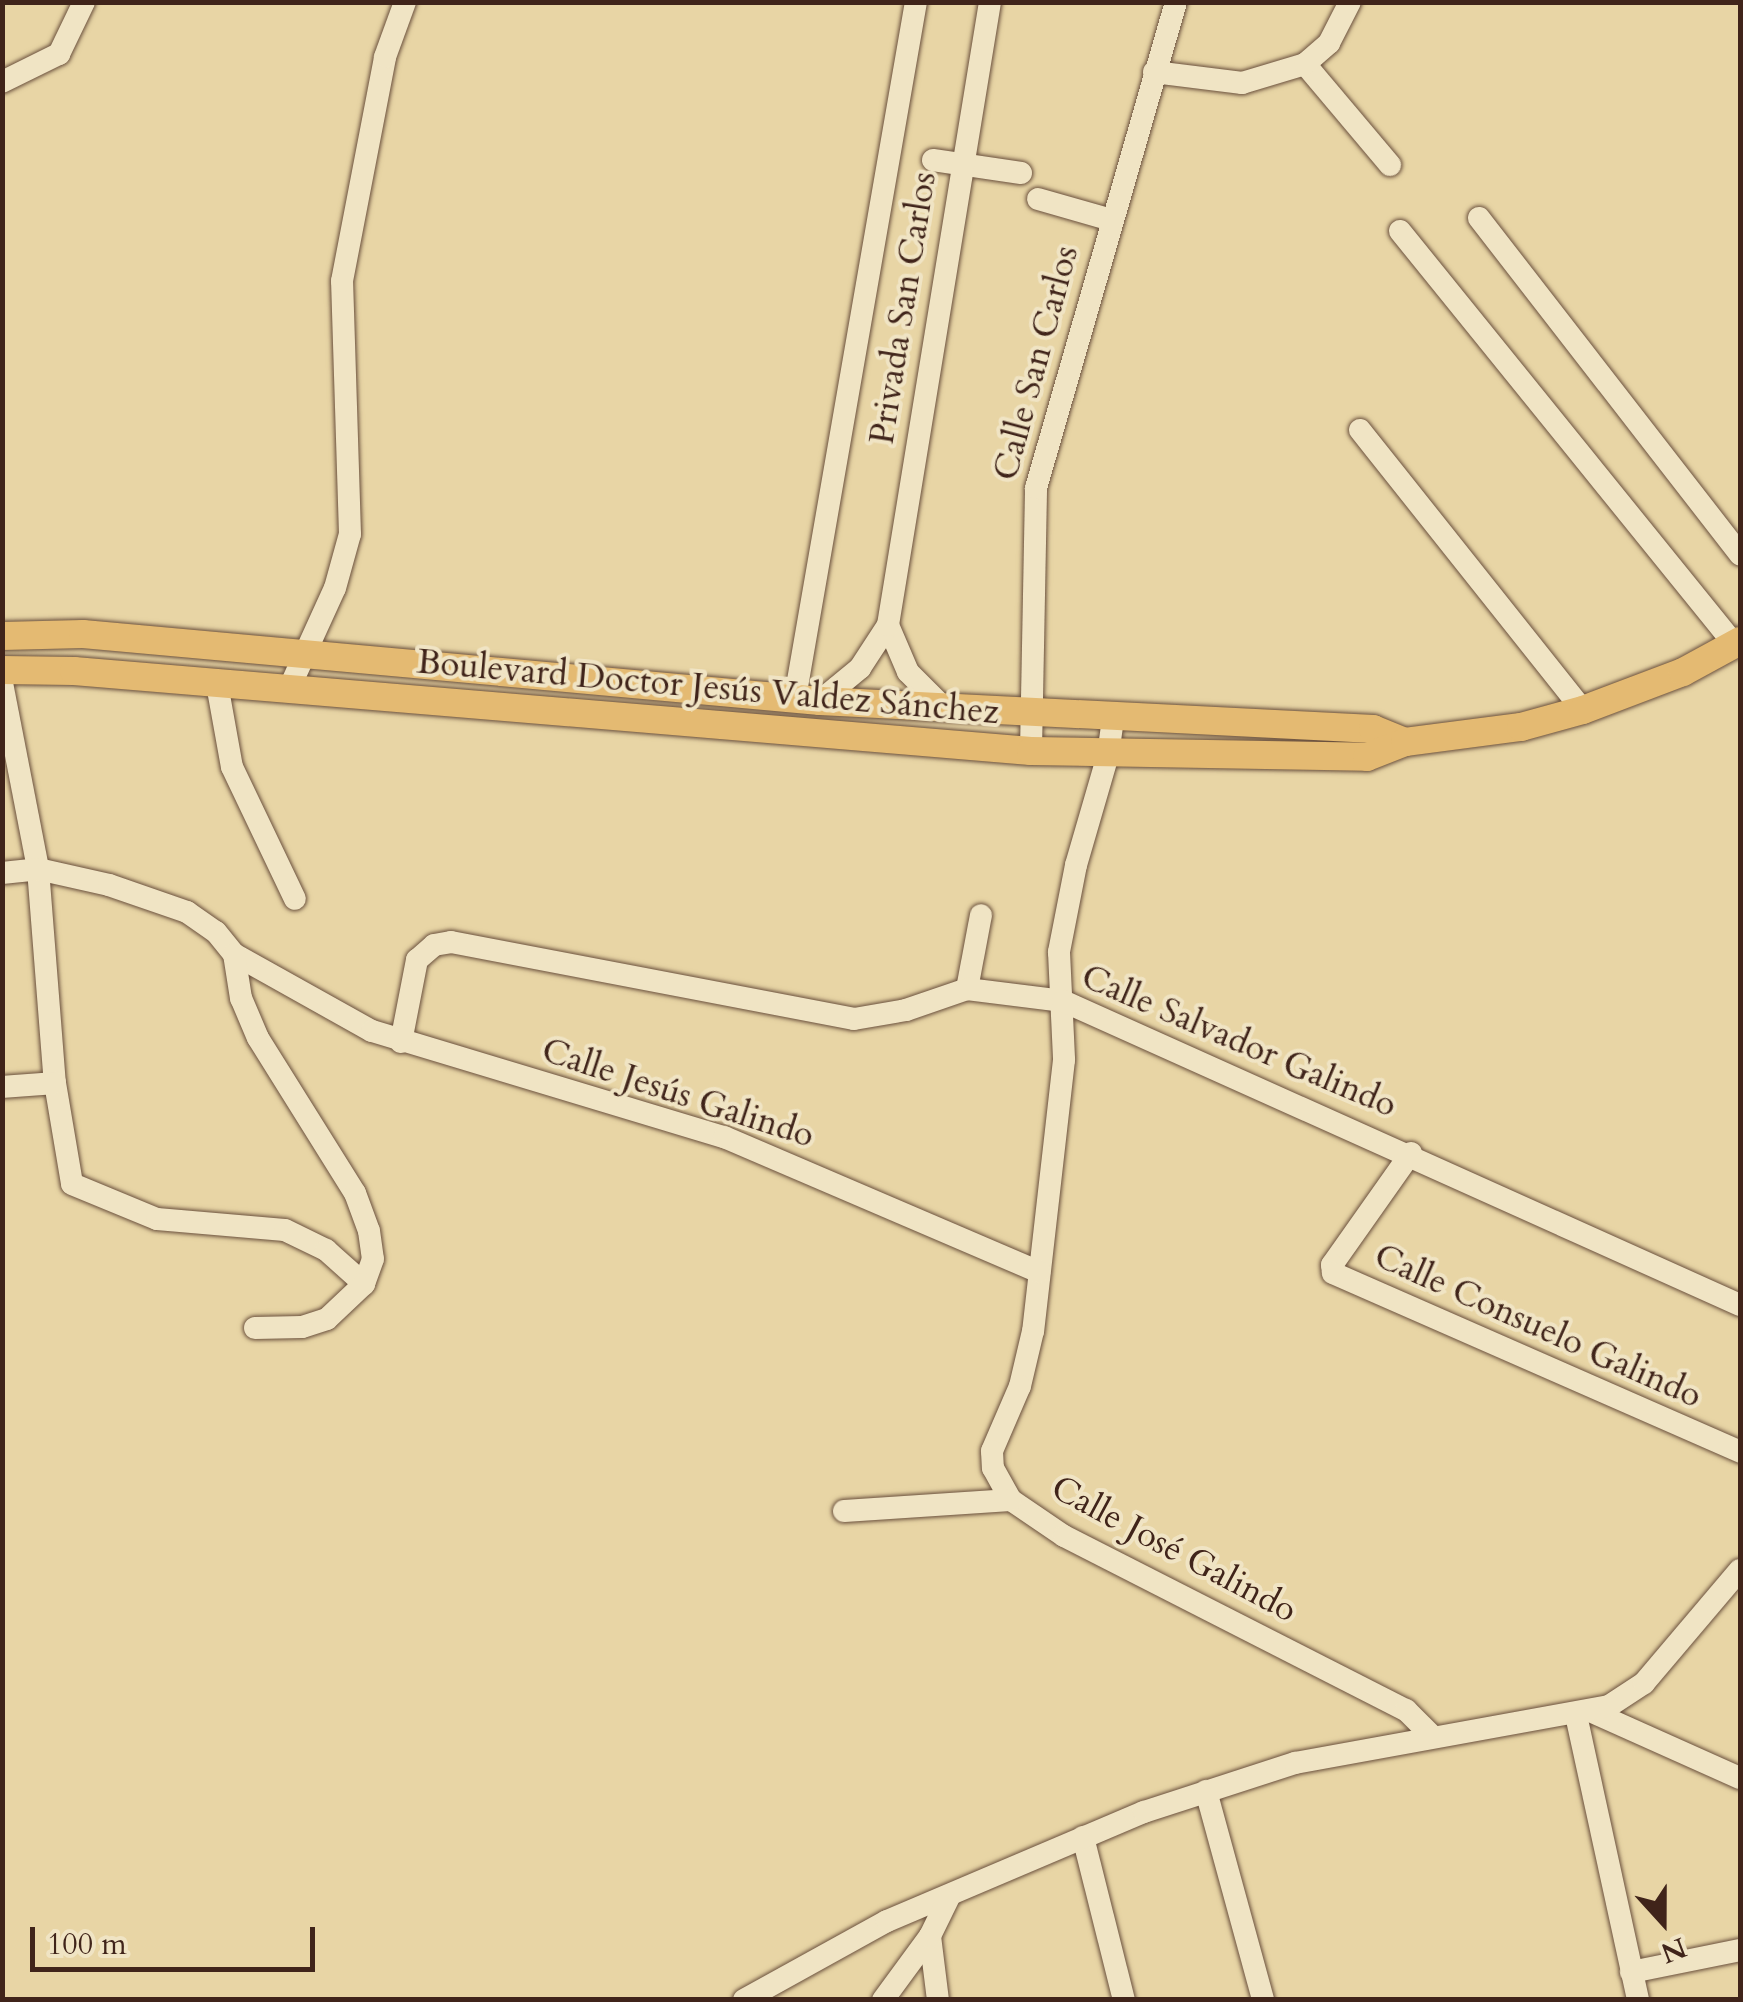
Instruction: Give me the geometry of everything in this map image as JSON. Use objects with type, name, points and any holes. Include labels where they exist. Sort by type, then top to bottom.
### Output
[{"type":"main road","name":"Boulevard Doctor Jesús Valdez Sánchez","points":[[2,636],[83,634],[303,656],[1033,715],[1373,729],[1405,742]]},
{"type":"main road","name":"Boulevard Doctor Jesús Valdez Sánchez","points":[[2,670],[74,671],[1031,751],[1367,757],[1405,742],[1521,728],[1583,710],[1683,672],[1738,643]]},
{"type":"street","points":[[2,82],[60,54],[84,2]]},
{"type":"street","points":[[288,691],[336,588],[350,534],[342,281],[385,57],[405,2]]},
{"type":"street","points":[[808,699],[916,2]]},
{"type":"street","name":"Privada San Carlos","points":[[808,699],[860,668],[888,625],[990,2]]},
{"type":"street","name":"Calle San Carlos","points":[[1031,751],[1036,488],[1176,2]]},
{"type":"street","points":[[1154,72],[1242,82],[1305,64],[1329,43],[1350,2]]},
{"type":"street","points":[[1305,64],[1390,164]]},
{"type":"street","points":[[934,160],[1021,173]]},
{"type":"street","points":[[1038,199],[1111,220]]},
{"type":"street","points":[[1479,218],[1740,555]]},
{"type":"street","points":[[1400,231],[1738,643]]},
{"type":"street","points":[[1360,430],[1583,710]]},
{"type":"street","points":[[888,625],[908,672],[944,708]]},
{"type":"street","points":[[2,684],[38,869],[55,1083],[72,1184],[157,1219],[284,1230],[326,1250],[364,1284]]},
{"type":"street","points":[[216,684],[232,767],[294,899]]},
{"type":"street","name":"Calle José Galindo","points":[[1112,719],[1108,755],[1076,864],[1059,952],[1064,1060],[1029,1356],[992,1451],[996,1478],[1011,1500],[1115,1565],[1406,1710],[1433,1737]]},
{"type":"street","name":"Calle Jesús Galindo","points":[[2,872],[38,869],[108,885],[187,912],[216,932],[234,954],[344,1016],[400,1042],[742,1144],[1039,1272]]},
{"type":"street","points":[[967,989],[981,915]]},
{"type":"street","name":"Calle Salvador Galindo","points":[[400,1042],[417,960],[434,945],[451,942],[854,1019],[906,1010],[967,989],[1063,1001],[1410,1153],[1740,1304]]},
{"type":"street","points":[[234,954],[241,998],[258,1038],[354,1193],[369,1231],[372,1259],[364,1284],[326,1320],[302,1327],[256,1328]]},
{"type":"street","points":[[2,1086],[55,1083]]},
{"type":"street","name":"Calle Consuelo Galindo","points":[[1410,1153],[1332,1265],[1332,1274],[1740,1452]]},
{"type":"street","points":[[844,1511],[1011,1500]]},
{"type":"street","points":[[744,2000],[887,1921],[1083,1837],[1206,1791],[1295,1763],[1583,1713],[1624,1700],[1737,1580]]},
{"type":"street","points":[[1583,1713],[1740,1778]]},
{"type":"street","points":[[1583,1713],[1638,2000]]},
{"type":"street","points":[[1206,1791],[1264,2000]]},
{"type":"street","points":[[1083,1837],[1124,2000]]},
{"type":"street","points":[[883,2000],[930,1936],[948,1897]]},
{"type":"street","points":[[930,1936],[938,2000]]},
{"type":"street","points":[[1631,1972],[1740,1950]]}]
